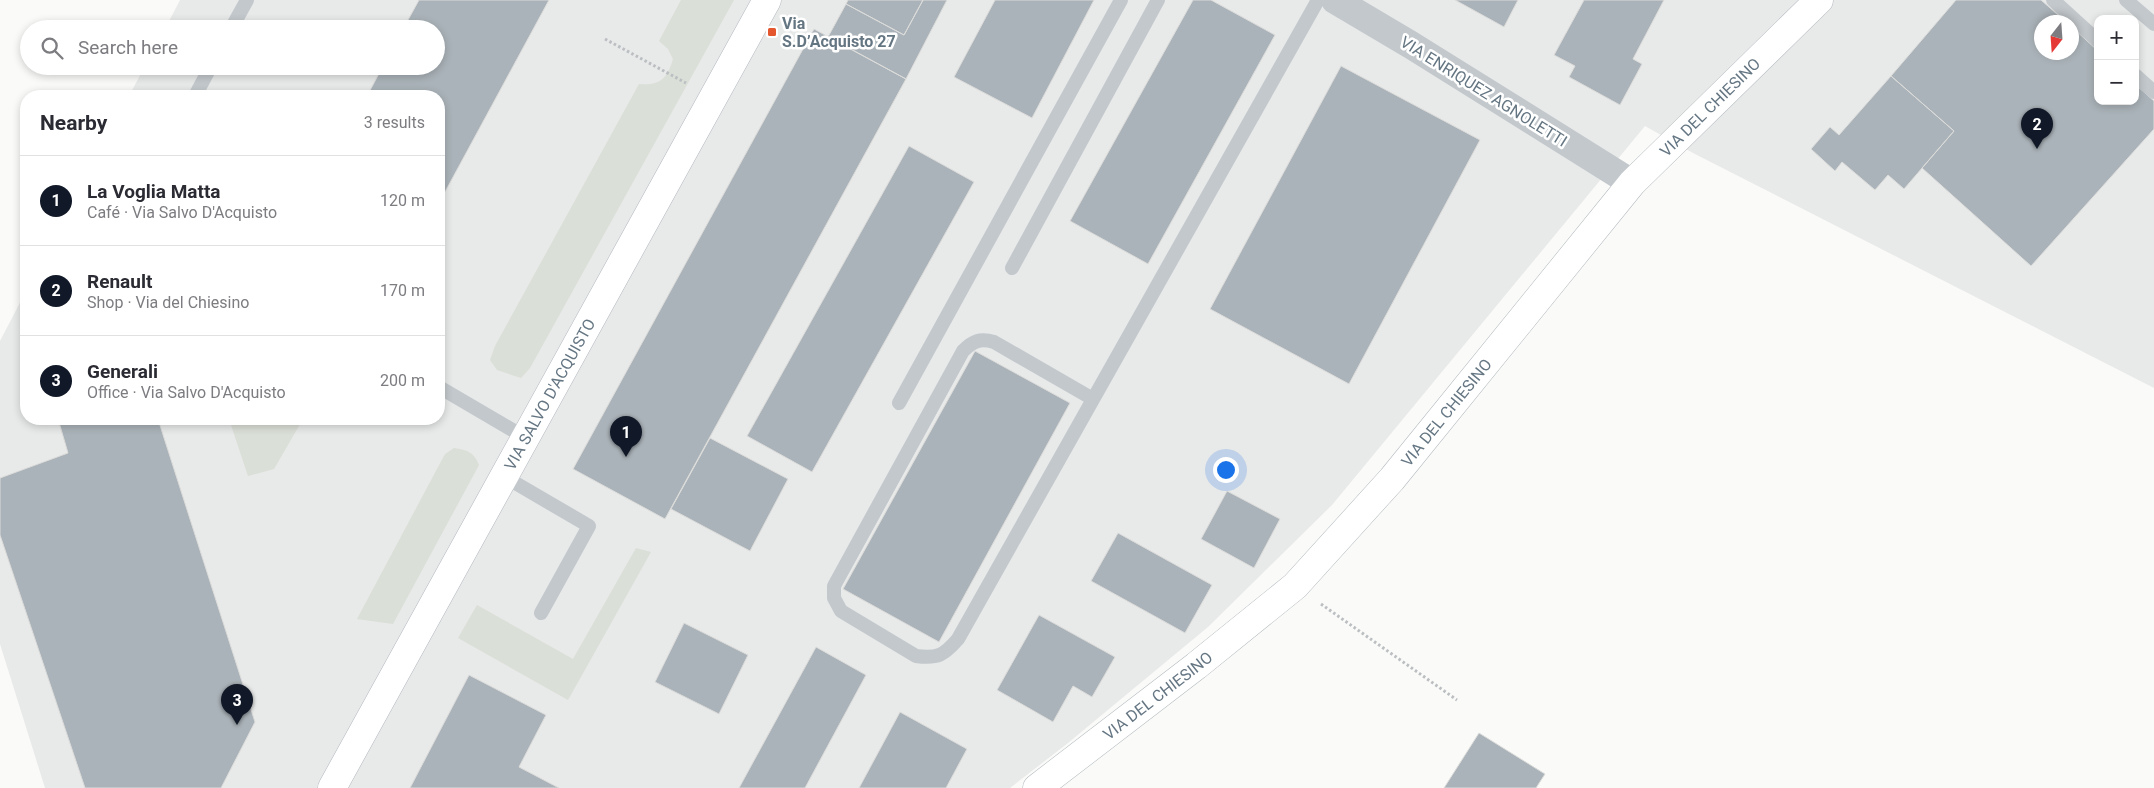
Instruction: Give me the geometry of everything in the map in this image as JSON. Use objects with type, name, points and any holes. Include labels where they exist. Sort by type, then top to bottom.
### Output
[{"type":"street","name":"VIA SALVO D'ACQUISTO","points":[[332,788],[767,0]]},
{"type":"street","name":"VIA ENRIQUEZ AGNOLETTI","points":[[1335,0],[1411,45],[1632,183]]},
{"type":"street","name":"VIA DEL CHIESINO","points":[[1037,788],[1196,666],[1295,586],[1392,479],[1632,183],[1819,0]]},
{"type":"lane","points":[[236,20],[247,0]]},
{"type":"lane","points":[[899,403],[1121,0]]},
{"type":"lane","points":[[1012,268],[1158,0]]},
{"type":"lane","points":[[1093,398],[994,342],[983,339],[972,342],[963,351],[834,586],[834,598],[842,611],[916,656],[928,657],[946,653],[958,639],[1318,0]]},
{"type":"lane","points":[[2053,0],[2094,37]]},
{"type":"lane","points":[[2126,0],[2154,24]]},
{"type":"lane","points":[[198,90],[206,75]]},
{"type":"lane","points":[[2139,79],[2154,92]]},
{"type":"lane","points":[[445,391],[526,438]]},
{"type":"lane","points":[[504,477],[589,526],[541,612]]},
{"type":"path","points":[[605,39],[713,98]]},
{"type":"path","points":[[1295,586],[1457,700]]},
{"type":"shaded area","points":[[180,0],[2154,0],[2154,388],[1693,153],[1645,126],[1332,505],[1208,627],[1068,743],[1010,788],[45,788],[0,644],[0,341],[20,303],[20,425],[445,425],[445,90],[132,90],[140,75],[445,75],[445,20],[170,20]]},
{"type":"shaded area","points":[[681,0],[734,0],[530,368],[521,378],[497,370],[490,360],[495,346],[639,84],[652,84],[662,80],[668,72],[673,59],[668,49],[659,41]]},
{"type":"shaded area","points":[[231,425],[300,425],[274,469],[248,476]]},
{"type":"shaded area","points":[[454,448],[470,452],[479,465],[393,624],[357,619],[445,454]]},
{"type":"shaded area","points":[[636,548],[651,552],[568,700],[458,638],[477,605],[573,659]]},
{"type":"building","points":[[419,0],[549,0],[445,192],[445,90],[370,90],[378,75],[445,75],[445,20],[408,20]]},
{"type":"building","points":[[848,0],[923,0],[904,35],[846,4]]},
{"type":"building","points":[[923,0],[947,0],[906,79],[828,37],[846,4],[904,35]]},
{"type":"building","points":[[995,0],[1094,0],[1032,118],[954,77]]},
{"type":"building","points":[[1193,0],[1211,0],[1275,35],[1148,264],[1070,221]]},
{"type":"building","points":[[1455,0],[1518,0],[1504,27]]},
{"type":"building","points":[[1584,0],[1664,0],[1633,59],[1642,64],[1620,105],[1569,77],[1575,66],[1554,55]]},
{"type":"building","points":[[1956,0],[2041,0],[2058,15],[2034,15],[2034,60],[2079,60],[2079,33],[2094,47],[2094,105],[2139,105],[2139,88],[2154,101],[2154,129],[2031,266],[1922,168],[1954,131],[1891,76]]},
{"type":"building","points":[[814,29],[906,79],[665,519],[573,469]]},
{"type":"building","points":[[1341,66],[1480,140],[1349,384],[1210,309]]},
{"type":"building","points":[[1891,76],[1954,131],[1904,189],[1888,175],[1875,190],[1842,162],[1835,171],[1811,149],[1830,127],[1839,135]]},
{"type":"building","points":[[909,146],[974,182],[812,472],[747,436]]},
{"type":"building","points":[[975,351],[1070,403],[939,642],[843,589]]},
{"type":"building","points":[[60,425],[160,425],[255,722],[221,788],[85,788],[0,535],[0,478],[68,453]]},
{"type":"building","points":[[710,438],[788,479],[750,551],[671,509]]},
{"type":"building","points":[[1227,491],[1280,519],[1254,568],[1201,539]]},
{"type":"building","points":[[1118,533],[1212,585],[1185,633],[1091,581]]},
{"type":"building","points":[[1039,615],[1115,657],[1092,697],[1073,686],[1053,722],[997,690]]},
{"type":"building","points":[[684,623],[748,655],[719,714],[655,682]]},
{"type":"building","points":[[816,647],[866,675],[805,788],[739,788]]},
{"type":"building","points":[[469,675],[546,715],[519,767],[559,788],[410,788]]},
{"type":"building","points":[[900,712],[967,749],[946,788],[859,788]]},
{"type":"building","points":[[1479,733],[1545,774],[1536,788],[1444,788]]},
{"type":"place","name":"Via S.D’Acquisto 27","points":[[772,32]]},
{"type":"place","name":"Renault","points":[[2037,149]]},
{"type":"place","name":"La Voglia Matta","points":[[626,457]]},
{"type":"place","name":"Generali","points":[[237,725]]}]
